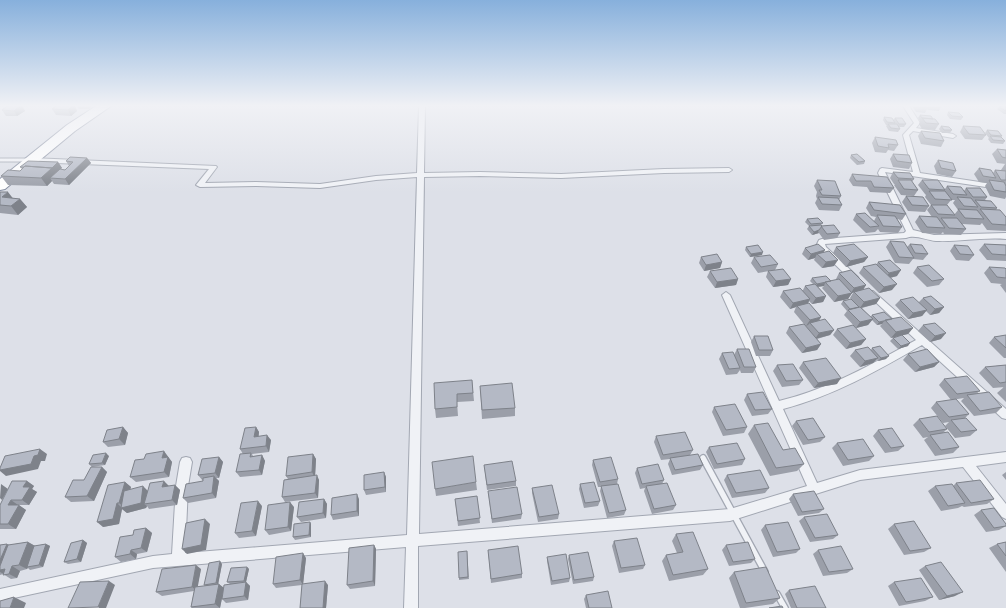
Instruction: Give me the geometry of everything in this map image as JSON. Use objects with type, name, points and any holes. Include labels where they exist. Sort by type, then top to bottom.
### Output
[{"type":"highway","points":[[0,186],[63,134]]},
{"type":"street","points":[[411,608],[422,134]]},
{"type":"street","points":[[907,134],[917,174]]},
{"type":"street","points":[[943,134],[953,136]]},
{"type":"street","points":[[32,160],[214,167],[200,185],[320,186],[376,178],[421,175],[561,176],[729,170]]},
{"type":"street","points":[[1006,188],[889,170],[881,172],[910,232],[934,240],[970,236],[1006,236]]},
{"type":"street","points":[[910,232],[906,236],[824,241],[820,244],[823,249],[921,341],[1006,415]]},
{"type":"street","points":[[726,296],[814,489]]},
{"type":"street","points":[[776,406],[813,397],[837,388],[921,341]]},
{"type":"street","points":[[0,595],[153,562],[734,514],[860,475],[1006,457]]},
{"type":"street","points":[[178,560],[182,486],[186,462]]},
{"type":"street","points":[[966,462],[1006,513]]},
{"type":"lane","points":[[0,160],[32,160]]},
{"type":"lane","points":[[703,458],[771,582]]},
{"type":"lane","points":[[775,591],[785,608]]},
{"type":"building","points":[[923,134],[941,134],[944,141],[925,138]]},
{"type":"building","points":[[990,136],[1001,137],[1005,141],[993,140]]},
{"type":"building","points":[[875,137],[896,140],[898,145],[888,144],[889,148],[878,146]]},
{"type":"building","points":[[997,149],[1006,150],[1006,158],[1002,157]]},
{"type":"building","points":[[857,154],[865,161],[859,162],[851,155]]},
{"type":"building","points":[[893,154],[909,155],[912,163],[897,161]]},
{"type":"building","points":[[70,157],[87,158],[65,179],[50,178],[60,169],[65,170],[73,162],[66,161]]},
{"type":"building","points":[[938,160],[953,163],[956,171],[941,168]]},
{"type":"building","points":[[28,161],[58,162],[52,168],[20,167]]},
{"type":"building","points":[[25,166],[52,168],[41,178],[1,176],[8,170],[20,171]]},
{"type":"building","points":[[979,168],[991,170],[996,178],[983,176]]},
{"type":"building","points":[[995,170],[1006,171],[1006,180],[1001,180]]},
{"type":"building","points":[[893,172],[910,173],[914,179],[898,178]]},
{"type":"building","points":[[852,174],[887,177],[894,188],[874,187],[871,181],[856,181]]},
{"type":"building","points":[[817,180],[835,181],[841,196],[822,195],[819,190],[822,190]]},
{"type":"building","points":[[898,180],[911,180],[918,190],[904,189]]},
{"type":"building","points":[[922,180],[938,180],[945,190],[929,189]]},
{"type":"building","points":[[989,180],[1004,182],[1006,192],[994,190]]},
{"type":"building","points":[[947,186],[961,187],[967,195],[953,194]]},
{"type":"building","points":[[966,188],[980,188],[987,197],[973,197]]},
{"type":"building","points":[[929,191],[945,191],[952,200],[935,199]]},
{"type":"building","points":[[0,192],[8,192],[2,197],[20,199],[11,206],[0,205]]},
{"type":"building","points":[[906,196],[923,197],[929,206],[912,205]]},
{"type":"building","points":[[818,197],[838,198],[842,205],[822,204]]},
{"type":"building","points":[[957,197],[971,198],[978,207],[964,206]]},
{"type":"building","points":[[975,200],[991,201],[997,208],[981,207]]},
{"type":"building","points":[[869,202],[900,205],[906,214],[874,210]]},
{"type":"building","points":[[931,205],[947,205],[955,215],[938,214]]},
{"type":"building","points":[[958,209],[977,210],[984,219],[965,218]]},
{"type":"building","points":[[980,209],[1000,210],[1006,217],[1006,225],[992,224]]},
{"type":"building","points":[[865,213],[879,226],[870,227],[856,214]]},
{"type":"building","points":[[877,215],[895,216],[902,227],[883,226]]},
{"type":"building","points":[[919,216],[937,217],[945,228],[927,227]]},
{"type":"building","points":[[818,218],[823,223],[811,224],[807,219]]},
{"type":"building","points":[[941,218],[957,218],[966,229],[949,228]]},
{"type":"building","points":[[821,225],[819,230],[814,232],[809,226]]},
{"type":"building","points":[[834,225],[840,233],[827,234],[821,226]]},
{"type":"building","points":[[890,241],[904,242],[914,258],[899,257]]},
{"type":"building","points":[[818,244],[825,250],[811,254],[805,248]]},
{"type":"building","points":[[854,244],[868,257],[850,261],[836,247]]},
{"type":"building","points":[[910,244],[922,245],[928,254],[915,253]]},
{"type":"building","points":[[984,244],[1006,245],[1006,255],[992,254]]},
{"type":"building","points":[[758,245],[763,252],[751,254],[746,247]]},
{"type":"building","points":[[954,245],[968,246],[974,255],[960,254]]},
{"type":"building","points":[[829,251],[838,260],[826,262],[817,254]]},
{"type":"building","points":[[717,254],[722,262],[706,265],[701,257]]},
{"type":"building","points":[[770,255],[778,264],[761,267],[754,257]]},
{"type":"building","points":[[890,260],[901,270],[889,273],[878,262]]},
{"type":"building","points":[[876,264],[897,284],[884,287],[863,267]]},
{"type":"building","points":[[929,265],[944,279],[932,281],[917,267]]},
{"type":"building","points":[[989,267],[1005,268],[1006,278],[997,277]]},
{"type":"building","points":[[731,268],[738,279],[717,282],[710,271]]},
{"type":"building","points":[[783,269],[791,279],[776,281],[768,271]]},
{"type":"building","points":[[851,270],[866,285],[854,288],[839,273]]},
{"type":"building","points":[[826,276],[831,281],[817,284],[812,278]]},
{"type":"building","points":[[839,279],[852,293],[838,296],[825,282]]},
{"type":"building","points":[[815,284],[826,296],[816,298],[805,286]]},
{"type":"building","points":[[800,288],[810,299],[793,303],[783,291]]},
{"type":"building","points":[[869,288],[880,298],[864,302],[854,292]]},
{"type":"building","points":[[931,296],[944,307],[935,309],[923,298]]},
{"type":"building","points":[[913,297],[927,310],[913,313],[900,300]]},
{"type":"building","points":[[851,299],[859,307],[850,309],[843,301]]},
{"type":"building","points":[[809,303],[821,317],[810,320],[797,306]]},
{"type":"building","points":[[860,307],[873,319],[860,322],[848,310]]},
{"type":"building","points":[[884,312],[892,319],[879,322],[872,315]]},
{"type":"building","points":[[901,317],[913,328],[896,332],[885,320]]},
{"type":"building","points":[[825,319],[834,330],[819,333],[810,323]]},
{"type":"building","points":[[935,323],[946,333],[935,336],[923,325]]},
{"type":"building","points":[[804,324],[821,344],[806,348],[789,327]]},
{"type":"building","points":[[853,325],[866,339],[850,343],[837,329]]},
{"type":"building","points":[[902,335],[910,343],[901,346],[893,338]]},
{"type":"building","points":[[1006,335],[1006,348],[994,337]]},
{"type":"building","points":[[754,336],[768,336],[773,350],[759,350]]},
{"type":"building","points":[[880,346],[889,356],[881,358],[872,348]]},
{"type":"building","points":[[868,347],[878,358],[865,361],[855,350]]},
{"type":"building","points":[[737,349],[749,349],[756,367],[744,367]]},
{"type":"building","points":[[927,349],[939,362],[920,367],[908,354]]},
{"type":"building","points":[[733,352],[740,368],[729,369],[722,353]]},
{"type":"building","points":[[826,358],[841,378],[818,383],[803,362]]},
{"type":"building","points":[[793,364],[803,380],[786,381],[777,365]]},
{"type":"building","points":[[1006,365],[1006,382],[1000,383],[985,367]]},
{"type":"building","points":[[967,376],[980,391],[957,394],[944,379]]},
{"type":"building","points":[[472,380],[473,393],[457,394],[457,407],[435,409],[434,383]]},
{"type":"building","points":[[512,383],[515,408],[482,410],[480,386]]},
{"type":"building","points":[[763,392],[772,409],[755,410],[747,394]]},
{"type":"building","points":[[989,392],[1002,407],[980,411],[967,395]]},
{"type":"building","points":[[956,399],[969,414],[949,417],[936,402]]},
{"type":"building","points":[[735,404],[747,427],[726,430],[714,407]]},
{"type":"building","points":[[937,416],[947,429],[929,432],[919,419]]},
{"type":"building","points":[[813,418],[825,437],[808,440],[796,421]]},
{"type":"building","points":[[966,418],[977,430],[961,432],[951,420]]},
{"type":"building","points":[[768,423],[783,450],[795,448],[804,464],[776,468],[754,425]]},
{"type":"building","points":[[123,427],[119,439],[103,442],[107,430]]},
{"type":"building","points":[[256,427],[254,437],[267,435],[266,446],[240,449],[245,428]]},
{"type":"building","points":[[892,428],[904,446],[891,448],[878,430]]},
{"type":"building","points":[[685,432],[693,450],[663,455],[656,436]]},
{"type":"building","points":[[948,432],[959,447],[941,450],[930,435]]},
{"type":"building","points":[[863,439],[874,456],[848,460],[837,443]]},
{"type":"building","points":[[737,443],[745,459],[717,464],[709,447]]},
{"type":"building","points":[[40,449],[38,455],[34,456],[31,464],[0,470],[5,456]]},
{"type":"building","points":[[164,451],[162,458],[168,457],[164,472],[130,477],[135,460],[144,459],[146,454]]},
{"type":"building","points":[[106,453],[102,463],[89,464],[93,455]]},
{"type":"building","points":[[251,453],[250,457],[262,455],[259,470],[236,472],[240,454]]},
{"type":"building","points":[[313,454],[312,472],[286,476],[288,457]]},
{"type":"building","points":[[698,454],[703,465],[675,470],[670,458]]},
{"type":"building","points":[[473,456],[476,482],[435,489],[432,462]]},
{"type":"building","points":[[219,457],[215,473],[198,475],[202,459]]},
{"type":"building","points":[[611,457],[618,479],[600,482],[593,460]]},
{"type":"building","points":[[512,461],[516,481],[487,485],[484,465]]},
{"type":"building","points":[[658,464],[664,480],[642,484],[637,468]]},
{"type":"building","points":[[91,467],[102,467],[87,496],[65,497],[73,480],[84,480]]},
{"type":"building","points":[[760,470],[769,488],[736,493],[727,475]]},
{"type":"building","points":[[384,472],[385,487],[364,490],[364,475]]},
{"type":"building","points":[[317,475],[315,493],[282,497],[284,480]]},
{"type":"building","points":[[214,476],[212,493],[183,498],[186,484],[203,481],[203,478]]},
{"type":"building","points":[[980,480],[994,499],[971,503],[956,483]]},
{"type":"building","points":[[12,481],[27,481],[23,487],[30,487],[22,500],[11,500],[8,505],[19,505],[8,524],[0,524],[0,505]]},
{"type":"building","points":[[164,481],[162,487],[175,485],[172,500],[144,504],[150,483]]},
{"type":"building","points":[[125,482],[113,519],[97,522],[108,485]]},
{"type":"building","points":[[594,482],[600,501],[585,503],[580,484]]},
{"type":"building","points":[[667,483],[676,505],[654,509],[646,486]]},
{"type":"building","points":[[618,484],[626,510],[609,513],[601,486]]},
{"type":"building","points":[[952,484],[965,503],[948,506],[935,486]]},
{"type":"building","points":[[552,485],[559,514],[539,517],[532,488]]},
{"type":"building","points":[[143,486],[141,503],[121,508],[124,491]]},
{"type":"building","points":[[517,487],[522,514],[492,519],[488,491]]},
{"type":"building","points":[[814,491],[824,509],[802,512],[793,494]]},
{"type":"building","points":[[357,494],[357,511],[331,515],[332,498]]},
{"type":"building","points":[[477,496],[480,518],[458,521],[455,499]]},
{"type":"building","points":[[324,499],[323,513],[297,517],[299,502]]},
{"type":"building","points":[[258,501],[252,531],[235,533],[241,503]]},
{"type":"building","points":[[290,502],[288,527],[265,530],[268,505]]},
{"type":"building","points":[[994,508],[1006,526],[994,528],[981,510]]},
{"type":"building","points":[[827,514],[838,535],[815,538],[804,517]]},
{"type":"building","points":[[205,519],[201,545],[182,549],[186,523]]},
{"type":"building","points":[[914,521],[931,548],[910,551],[894,524]]},
{"type":"building","points":[[310,522],[309,535],[293,537],[294,524]]},
{"type":"building","points":[[788,522],[800,549],[777,552],[765,525]]},
{"type":"building","points":[[146,528],[141,548],[131,550],[130,554],[115,557],[120,537],[133,535],[134,530]]},
{"type":"building","points":[[693,532],[708,569],[673,575],[666,555],[683,552],[676,534]]},
{"type":"building","points":[[637,538],[645,565],[621,568],[614,541]]},
{"type":"building","points":[[83,540],[77,559],[64,562],[71,543]]},
{"type":"building","points":[[28,542],[19,565],[12,566],[9,574],[3,575],[5,569],[0,570],[0,566],[8,545]]},
{"type":"building","points":[[748,542],[755,559],[733,562],[726,545]]},
{"type":"building","points":[[1006,542],[1006,556],[997,544]]},
{"type":"building","points":[[7,544],[0,560],[0,545]]},
{"type":"building","points":[[46,544],[39,565],[27,567],[34,546]]},
{"type":"building","points":[[374,545],[373,581],[347,585],[349,548]]},
{"type":"building","points":[[518,546],[522,574],[491,579],[488,550]]},
{"type":"building","points":[[841,546],[853,569],[829,572],[818,550]]},
{"type":"building","points":[[467,551],[468,577],[459,578],[458,552]]},
{"type":"building","points":[[588,552],[594,577],[574,580],[569,555]]},
{"type":"building","points":[[303,553],[300,580],[273,584],[276,557]]},
{"type":"building","points":[[566,554],[570,578],[552,581],[547,557]]},
{"type":"building","points":[[220,561],[216,583],[204,585],[209,563]]},
{"type":"building","points":[[941,562],[963,592],[947,596],[925,566]]},
{"type":"building","points":[[196,565],[192,587],[156,592],[162,569]]},
{"type":"building","points":[[247,567],[244,581],[227,582],[231,568]]},
{"type":"building","points":[[766,567],[780,598],[746,603],[734,572]]},
{"type":"building","points":[[921,578],[933,597],[906,602],[894,582]]},
{"type":"building","points":[[109,581],[98,607],[68,608],[80,582]]},
{"type":"building","points":[[325,581],[323,608],[300,608],[302,584]]},
{"type":"building","points":[[246,582],[244,596],[222,599],[224,585]]},
{"type":"building","points":[[219,584],[215,604],[191,607],[195,587]]},
{"type":"building","points":[[815,586],[826,608],[797,608],[789,590]]},
{"type":"building","points":[[608,591],[612,608],[589,608],[586,595]]},
{"type":"building","points":[[14,597],[10,608],[0,608],[0,601]]}]
